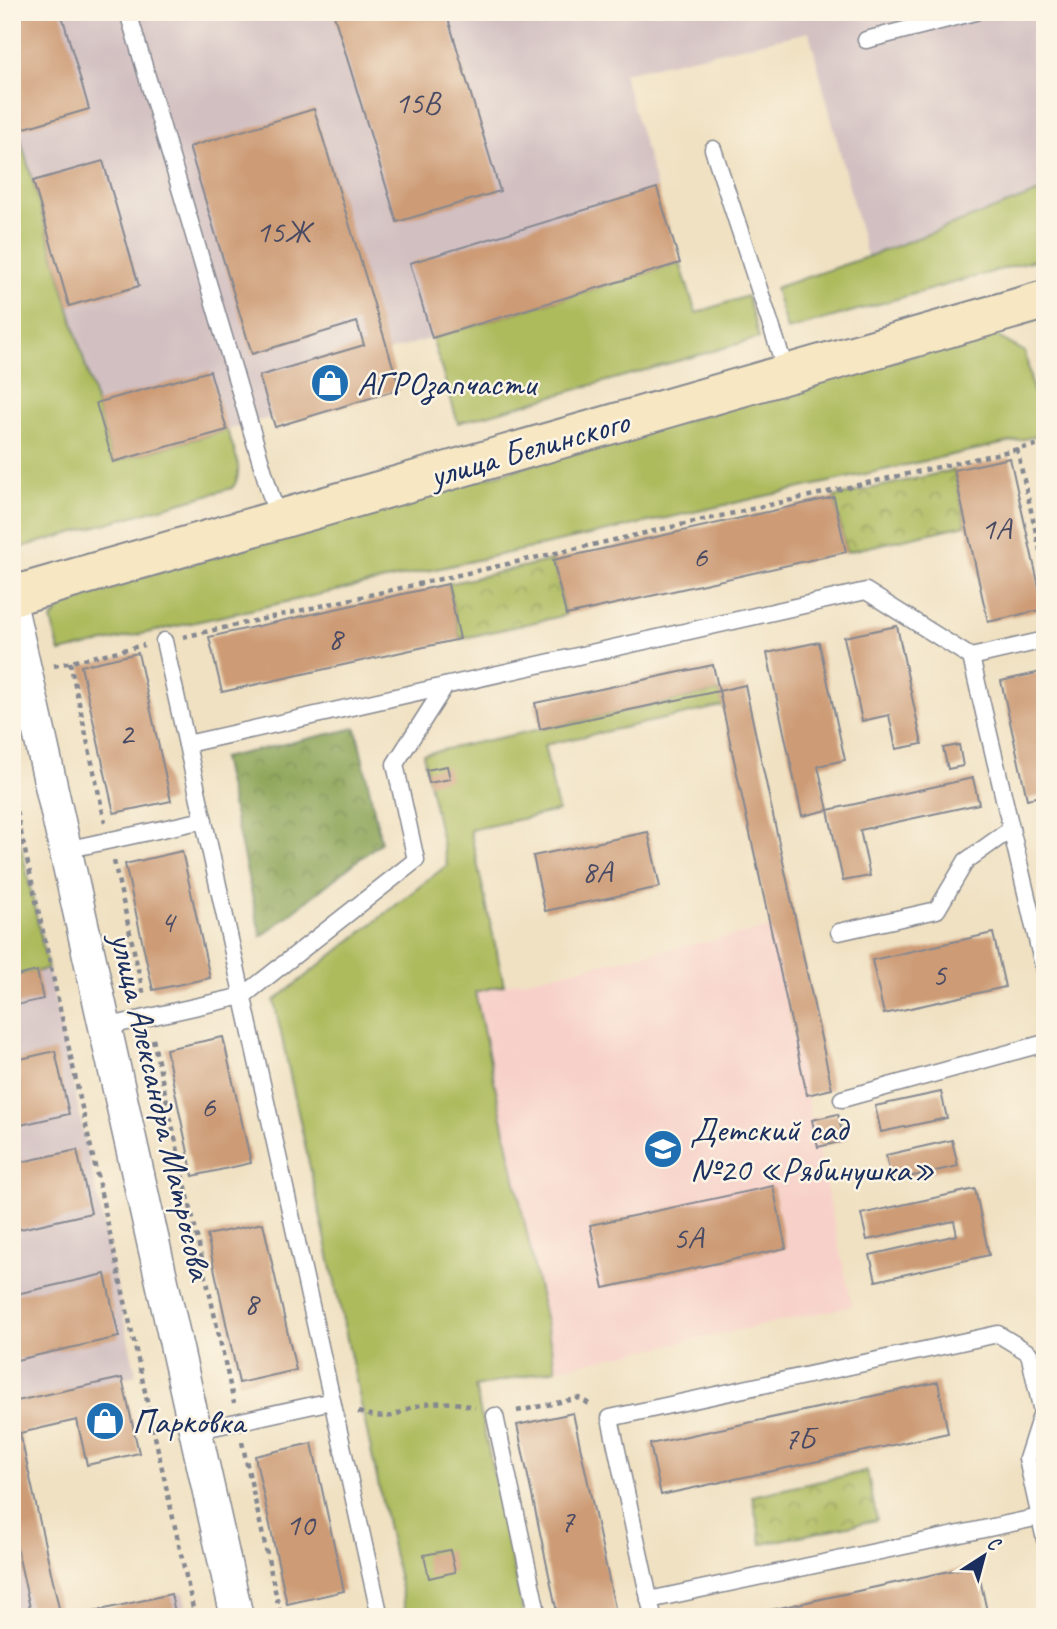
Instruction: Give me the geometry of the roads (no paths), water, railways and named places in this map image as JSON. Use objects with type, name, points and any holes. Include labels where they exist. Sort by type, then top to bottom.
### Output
[{"type":"street","name":"улица Белинского","points":[[12,596],[787,374],[1044,305]]},
{"type":"street","name":"улица Александра Матросова","points":[[12,611],[237,1617]]},
{"type":"lane","points":[[128,12],[278,520]]},
{"type":"lane","points":[[866,40],[975,12]]},
{"type":"lane","points":[[713,149],[787,374]]},
{"type":"lane","points":[[187,744],[866,591],[971,657],[1045,974]]},
{"type":"lane","points":[[971,657],[1045,640]]},
{"type":"lane","points":[[164,641],[380,1617]]},
{"type":"lane","points":[[105,1027],[243,996],[416,860],[395,764],[445,686]]},
{"type":"lane","points":[[65,850],[204,820]]},
{"type":"lane","points":[[839,932],[937,910],[966,861],[1011,829]]},
{"type":"lane","points":[[842,1099],[1045,1043]]},
{"type":"lane","points":[[653,1617],[610,1418],[998,1334],[1029,1353],[1044,1412],[1027,1459],[1045,1540]]},
{"type":"lane","points":[[195,1431],[332,1401]]},
{"type":"lane","points":[[495,1416],[538,1617]]},
{"type":"lane","points":[[649,1600],[1040,1517]]},
{"type":"place","name":"АГРОзапчасти","points":[[330,383]]},
{"type":"place","name":"Детский сад №20 «Рябинушка»","points":[[663,1149]]},
{"type":"place","name":"Парковка","points":[[105,1421]]}]
